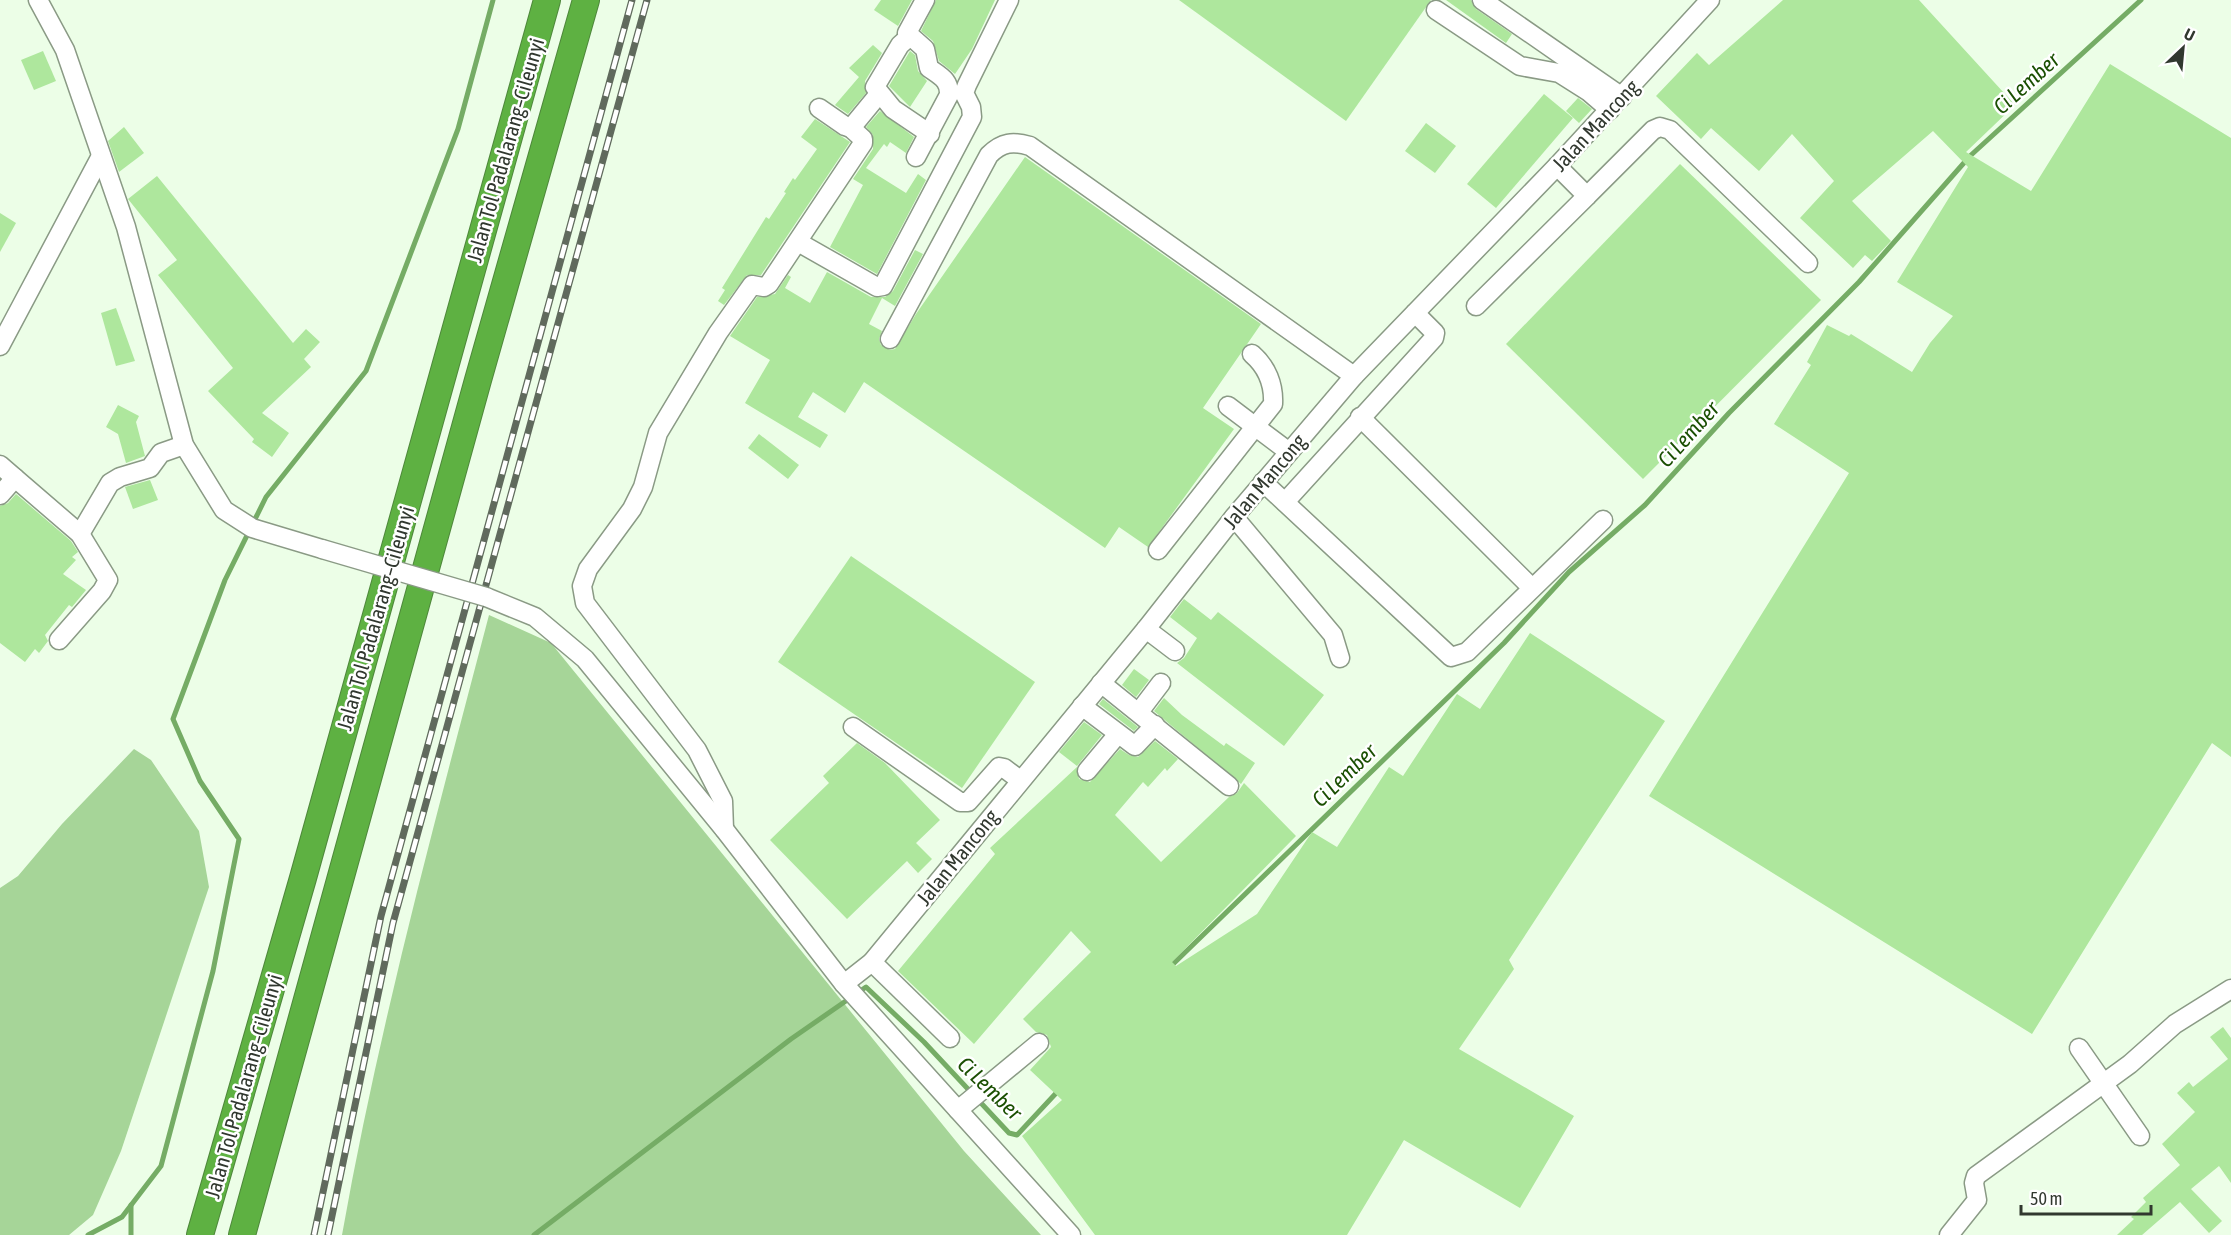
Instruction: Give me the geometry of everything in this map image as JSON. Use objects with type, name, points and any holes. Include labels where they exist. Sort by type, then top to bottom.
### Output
[{"type":"highway","name":"Jalan Tol Padalarang–Cileunyi","points":[[200,1235],[303,878],[547,0]]},
{"type":"highway","name":"Jalan Tol Padalarang–Cileunyi","points":[[242,1235],[478,381],[586,0]]},
{"type":"street","points":[[38,0],[65,50],[126,227],[184,445],[224,510],[252,528],[486,597],[535,617],[585,659],[724,828],[968,1101],[1071,1235]]},
{"type":"street","points":[[916,157],[949,95],[950,87],[945,79],[930,68],[925,49],[909,37],[907,29],[925,0]]},
{"type":"street","points":[[798,242],[878,287],[883,286],[972,117],[971,107],[964,93],[1009,0]]},
{"type":"street","points":[[1482,0],[1616,104]]},
{"type":"street","name":"Jalan Mancong","points":[[858,980],[1234,517],[1354,376],[1616,104],[1710,0]]},
{"type":"street","points":[[1437,10],[1520,66],[1559,73],[1589,92],[1616,104]]},
{"type":"street","points":[[909,37],[900,45],[875,87],[893,109],[930,134]]},
{"type":"street","points":[[851,128],[879,94]]},
{"type":"street","points":[[724,828],[723,801],[697,750],[585,603],[582,586],[588,569],[632,508],[643,487],[658,434],[718,333],[752,285],[764,287],[769,284],[863,143],[851,128],[844,126],[819,108]]},
{"type":"street","points":[[1476,306],[1653,130],[1660,128],[1670,130],[1808,263]]},
{"type":"street","points":[[890,339],[990,155],[1006,143],[1018,142],[1030,146],[1106,198],[1354,376]]},
{"type":"street","points":[[0,361],[4,341],[101,156]]},
{"type":"street","points":[[1557,166],[1587,196]]},
{"type":"street","points":[[1285,502],[1434,338],[1435,333],[1415,313]]},
{"type":"street","points":[[1158,550],[1273,404],[1274,388],[1260,361],[1252,354]]},
{"type":"street","points":[[1228,406],[1289,452]]},
{"type":"street","points":[[1360,417],[1532,588]]},
{"type":"street","points":[[80,534],[110,483],[120,477],[150,468],[161,453],[184,445]]},
{"type":"street","points":[[0,465],[80,534],[108,580],[102,591],[59,640]]},
{"type":"street","points":[[0,495],[15,478]]},
{"type":"street","points":[[1263,482],[1451,657],[1467,652],[1603,520]]},
{"type":"street","points":[[1234,517],[1333,635],[1340,658]]},
{"type":"street","points":[[1146,628],[1176,651]]},
{"type":"street","points":[[1101,683],[1229,786]]},
{"type":"street","points":[[1139,712],[1161,683]]},
{"type":"street","points":[[1082,706],[1138,747],[1155,725]]},
{"type":"street","points":[[853,727],[960,802],[968,802],[999,767],[1020,780]]},
{"type":"street","points":[[1087,771],[1118,734]]},
{"type":"street","points":[[858,980],[950,1038]]},
{"type":"street","points":[[1949,1235],[1977,1200],[1974,1184],[1976,1176],[2130,1064],[2175,1024],[2231,989]]},
{"type":"street","points":[[968,1101],[1039,1043]]},
{"type":"street","points":[[2079,1048],[2140,1137]]},
{"type":"green space","points":[[489,615],[551,643],[964,1151],[1041,1235],[342,1235],[391,1001]]},
{"type":"green space","points":[[134,749],[151,760],[199,831],[209,887],[121,1151],[93,1215],[69,1235],[0,1235],[0,888],[18,876],[62,824]]},
{"type":"building","points":[[881,0],[912,0],[898,26],[874,10]]},
{"type":"building","points":[[936,0],[995,0],[972,49],[955,74],[939,61],[933,41],[921,31]]},
{"type":"building","points":[[1179,0],[1431,0],[1346,121]]},
{"type":"building","points":[[1446,0],[1471,0],[1476,9],[1512,34],[1506,43]]},
{"type":"building","points":[[1783,0],[1919,0],[2015,105],[1966,152],[2031,191],[2110,64],[2231,138],[2231,757],[2212,743],[2032,1034],[1649,796],[1849,473],[1774,424],[1811,365],[1807,362],[1827,325],[1849,336],[1851,334],[1912,372],[1930,343],[1953,316],[1897,282],[1968,167],[1933,131],[1852,201],[1891,241],[1872,261],[1865,255],[1853,268],[1800,218],[1834,181],[1792,134],[1759,171],[1711,128],[1701,139],[1656,96],[1697,53],[1709,65]]},
{"type":"building","points":[[873,45],[882,53],[865,81],[866,93],[848,114],[835,105],[859,77],[849,68]]},
{"type":"building","points":[[43,51],[56,81],[34,90],[21,60]]},
{"type":"building","points":[[910,51],[915,55],[918,71],[927,81],[910,107],[889,86]]},
{"type":"building","points":[[1544,94],[1573,118],[1496,208],[1467,184]]},
{"type":"building","points":[[1578,98],[1592,109],[1579,123],[1566,111]]},
{"type":"building","points":[[880,111],[914,137],[906,153],[890,142],[887,147],[884,144],[866,168],[906,193],[918,174],[926,180],[877,274],[830,247],[863,185],[853,179],[873,149],[873,135],[866,127]]},
{"type":"building","points":[[815,119],[850,142],[761,275],[747,275],[724,305],[718,301],[725,290],[722,288],[766,217],[769,219],[793,178],[795,180],[817,149],[801,137]]},
{"type":"building","points":[[1426,123],[1456,146],[1435,173],[1405,151]]},
{"type":"building","points":[[124,127],[144,153],[119,172],[108,141]]},
{"type":"building","points":[[1025,157],[1261,324],[1203,408],[1234,429],[1148,547],[1119,527],[1105,548],[864,382],[845,413],[813,392],[798,417],[828,435],[820,448],[745,403],[770,360],[730,336],[757,297],[775,294],[788,275],[791,277],[785,288],[810,303],[827,272],[871,297],[885,297],[893,291],[915,250],[923,254],[895,306],[882,298],[869,324],[882,331],[879,339],[881,345],[890,350],[895,349],[916,314]]},
{"type":"building","points":[[1680,164],[1821,300],[1643,479],[1506,344]]},
{"type":"building","points":[[157,176],[293,343],[306,329],[320,342],[304,359],[311,367],[262,413],[289,433],[272,457],[252,442],[254,439],[208,391],[233,368],[158,275],[177,260],[128,199]]},
{"type":"building","points":[[0,213],[16,223],[0,252]]},
{"type":"building","points":[[116,308],[135,361],[116,366],[101,313]]},
{"type":"building","points":[[118,405],[139,416],[136,422],[145,456],[126,463],[118,434],[106,427]]},
{"type":"building","points":[[759,434],[799,465],[788,479],[748,448]]},
{"type":"building","points":[[150,480],[158,500],[133,509],[125,487]]},
{"type":"building","points":[[16,494],[71,541],[78,552],[72,557],[76,560],[63,574],[86,590],[72,607],[69,605],[45,635],[48,641],[39,653],[35,649],[25,662],[0,643],[0,506],[8,503]]},
{"type":"building","points":[[851,556],[1035,682],[962,788],[778,662]]},
{"type":"building","points":[[1184,599],[1211,620],[1218,612],[1324,695],[1284,746],[1177,663],[1184,658],[1197,638],[1170,617]]},
{"type":"building","points":[[1530,633],[1665,721],[1509,960],[1514,969],[1459,1049],[1574,1116],[1520,1208],[1404,1140],[1347,1235],[1095,1235],[1022,1136],[1062,1100],[1030,1070],[1051,1047],[1047,1035],[1036,1032],[1023,1019],[1091,952],[1071,931],[974,1044],[898,971],[995,854],[990,848],[1077,767],[1079,779],[1090,782],[1120,749],[1129,755],[1138,757],[1155,741],[1178,759],[1167,771],[1165,768],[1148,787],[1143,782],[1115,815],[1161,862],[1229,797],[1237,793],[1244,783],[1296,836],[1172,962],[1176,966],[1257,914],[1312,832],[1337,847],[1389,767],[1403,776],[1457,694],[1480,709]]},
{"type":"building","points":[[1134,669],[1149,680],[1136,697],[1122,685]]},
{"type":"building","points":[[1164,698],[1182,715],[1224,746],[1226,743],[1255,763],[1241,784],[1154,711]]},
{"type":"building","points":[[1103,699],[1138,727],[1134,731],[1099,704]]},
{"type":"building","points":[[1084,722],[1102,735],[1077,766],[1059,752]]},
{"type":"building","points":[[857,743],[885,763],[940,820],[916,843],[932,859],[918,873],[907,861],[847,919],[770,840],[829,783],[823,776]]},
{"type":"building","points":[[2223,1027],[2231,1038],[2231,1183],[2219,1166],[2191,1189],[2222,1221],[2209,1233],[2180,1202],[2142,1235],[2117,1235],[2134,1219],[2131,1217],[2146,1202],[2143,1198],[2180,1165],[2162,1144],[2195,1112],[2177,1093],[2189,1082],[2193,1087],[2228,1059],[2210,1037]]},
{"type":"waterway","points":[[88,1235],[122,1217],[161,1166],[213,971],[239,839],[200,781],[173,719],[225,580],[266,497],[366,371],[458,129],[493,0]]},
{"type":"waterway","name":"Ci Lember","points":[[1169,968],[1504,643],[1569,572],[1645,505],[1729,413],[1859,282],[1970,156],[2141,0]]},
{"type":"waterway","name":"Ci Lember","points":[[534,1235],[791,1039],[866,987],[924,1042],[1009,1133],[1017,1135],[1059,1090]]},
{"type":"waterway","points":[[131,1205],[131,1235]]},
{"type":"railway","points":[[314,1235],[381,916],[632,0]]},
{"type":"railway","points":[[328,1235],[393,923],[647,0]]}]
